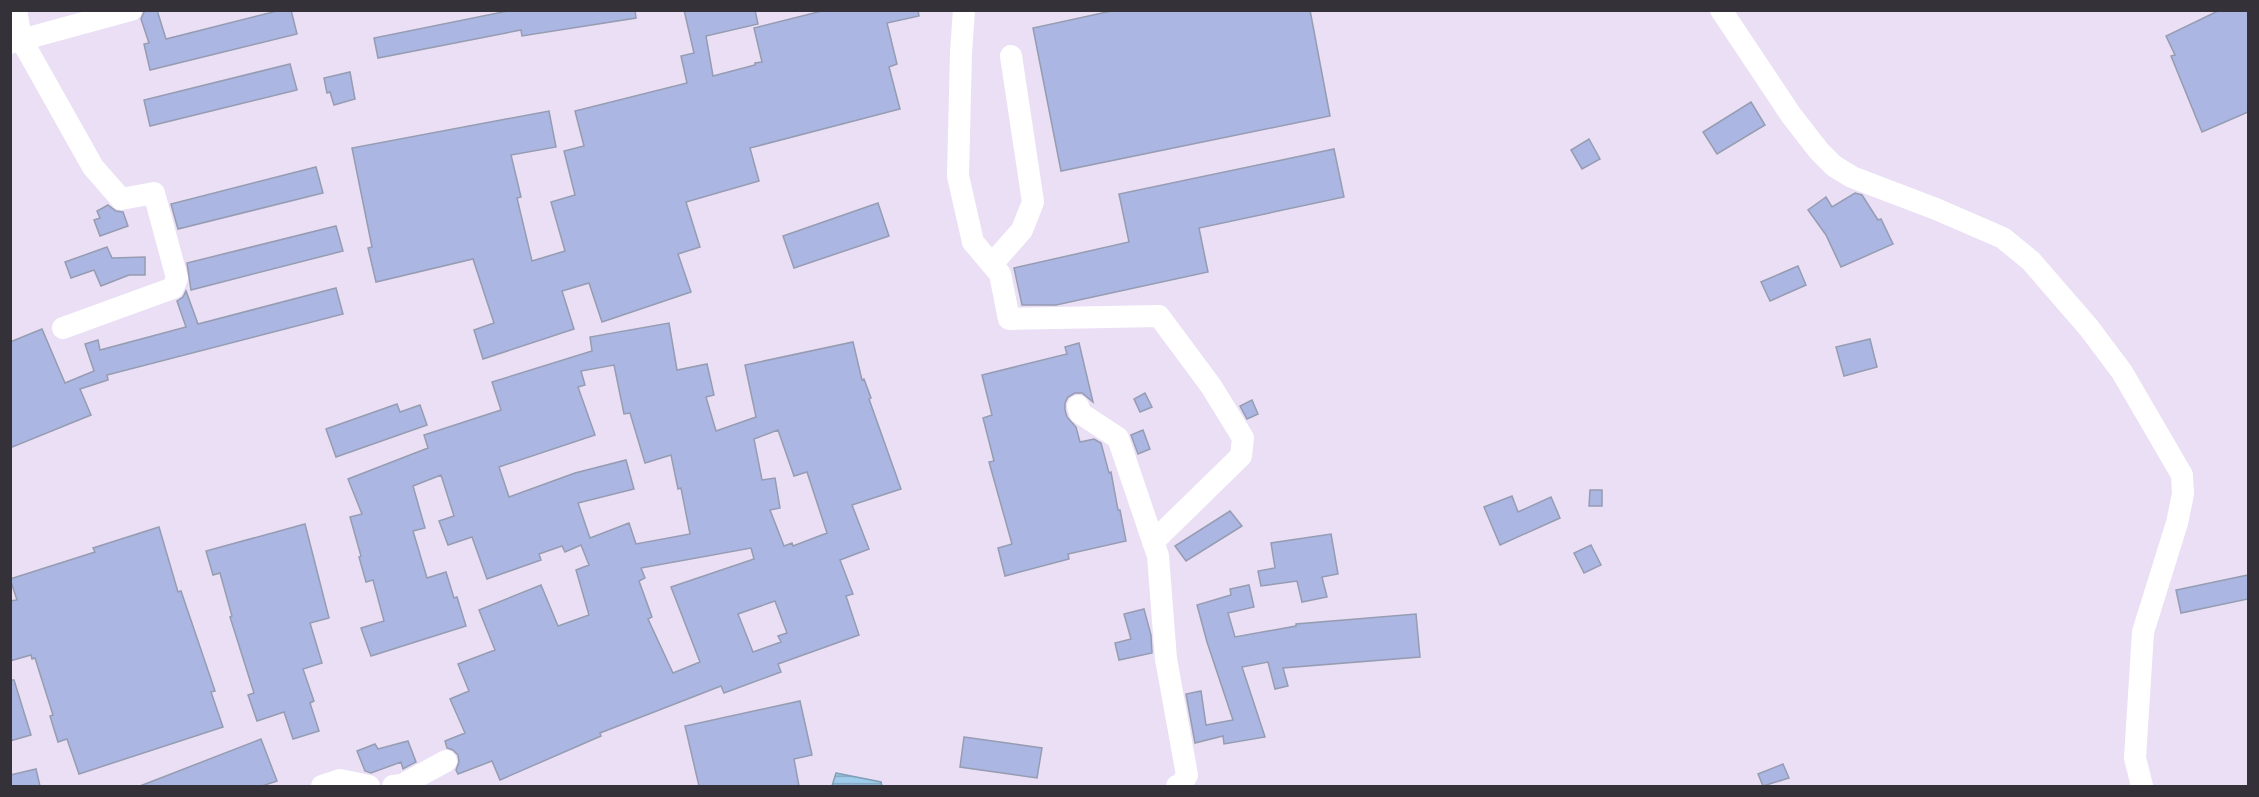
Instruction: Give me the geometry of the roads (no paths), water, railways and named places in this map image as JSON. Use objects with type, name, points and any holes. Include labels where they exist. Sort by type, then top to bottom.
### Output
[{"type":"street","points":[[16,10],[16,41],[93,167],[122,199],[154,193],[177,278],[173,288],[63,328]]},
{"type":"street","points":[[16,41],[131,10]]},
{"type":"street","points":[[964,10],[958,176],[973,242],[1000,274],[1009,319],[1159,316],[1211,386],[1243,438],[1241,456],[1153,542]]},
{"type":"street","points":[[1721,10],[1791,115],[1834,166],[1852,177],[1936,208],[2003,238],[2031,261],[2089,328],[2122,372],[2178,467],[2183,494],[2177,523],[2143,632],[2135,758],[2142,786]]},
{"type":"street","points":[[992,264],[1022,230],[1033,202],[1011,56]]},
{"type":"street","points":[[1078,406],[1080,414],[1118,438],[1158,556],[1166,659],[1187,775],[1181,785],[1177,786]]},
{"type":"street","points":[[393,786],[402,785],[446,761]]},
{"type":"street","points":[[322,786],[340,780],[369,786]]},
{"type":"water","points":[[836,773],[881,782],[882,786],[832,786]]}]
